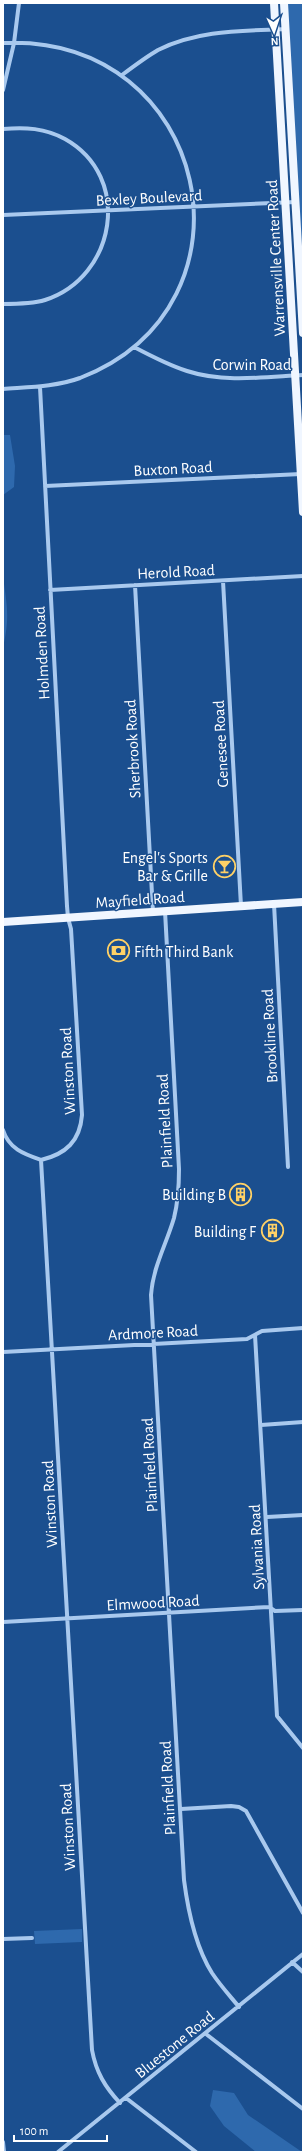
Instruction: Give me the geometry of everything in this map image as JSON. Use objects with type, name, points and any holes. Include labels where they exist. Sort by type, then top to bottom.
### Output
[{"type":"main road","name":"Warrensville Center Road","points":[[274,3],[285,202],[299,376],[303,512]]},
{"type":"main road","name":"Warrensville Center Road","points":[[284,3],[303,333]]},
{"type":"main road","name":"Mayfield Road","points":[[3,922],[303,902]]},
{"type":"street","points":[[3,90],[14,43],[19,3]]},
{"type":"street","points":[[122,75],[158,50],[180,41],[218,32],[286,29]]},
{"type":"street","points":[[3,43],[38,43],[70,50],[97,60],[122,75],[157,108],[171,130],[185,160],[190,180],[193,207],[190,249],[187,265],[178,288],[160,318],[134,347],[125,354],[87,375],[65,382],[40,387],[3,389]]},
{"type":"street","points":[[3,128],[41,130],[54,134],[72,144],[88,159],[99,176],[104,189],[108,211],[106,235],[99,254],[89,270],[74,285],[45,300],[3,304]]},
{"type":"street","name":"Bexley Boulevard","points":[[3,216],[296,202]]},
{"type":"street","name":"Corwin Road","points":[[134,347],[170,365],[201,375],[234,379],[299,376]]},
{"type":"street","name":"Holmden Road","points":[[40,387],[68,918]]},
{"type":"street","name":"Buxton Road","points":[[45,486],[302,474]]},
{"type":"street","name":"Herold Road","points":[[50,590],[303,576]]},
{"type":"street","name":"Genesee Road","points":[[223,581],[241,906]]},
{"type":"street","name":"Sherbrook Road","points":[[135,585],[153,912]]},
{"type":"street","name":"Brookline Road","points":[[274,904],[288,1167]]},
{"type":"street","name":"Plainfield Road","points":[[165,911],[178,1188],[173,1220],[152,1281],[154,1345],[184,1880],[191,1919],[209,1967],[239,2007]]},
{"type":"street","name":"Winston Road","points":[[68,918],[71,929],[81,1121],[77,1137],[68,1148],[58,1155],[41,1160],[92,2050],[96,2068],[103,2083],[120,2103]]},
{"type":"street","points":[[3,1130],[9,1142],[16,1149],[41,1160]]},
{"type":"street","name":"Ardmore Road","points":[[3,1352],[247,1339],[262,1331],[303,1328]]},
{"type":"street","name":"Sylvania Road","points":[[255,1335],[267,1517],[277,1716],[303,1748]]},
{"type":"street","points":[[261,1425],[303,1422]]},
{"type":"street","points":[[267,1517],[303,1515]]},
{"type":"street","name":"Elmwood Road","points":[[3,1622],[269,1607],[275,1612],[303,1610]]},
{"type":"street","points":[[181,1809],[231,1806],[246,1811],[303,1913]]},
{"type":"street","points":[[3,1939],[32,1938]]},
{"type":"street","name":"Bluestone Road","points":[[58,2152],[206,2034],[303,1954]]},
{"type":"street","points":[[292,1962],[303,1972]]},
{"type":"street","points":[[206,2034],[303,2109]]},
{"type":"street","points":[[126,2098],[196,2152]]},
{"type":"street","points":[[3,2142],[4,2152]]},
{"type":"shaded area","points":[[284,3],[303,3],[303,333]]},
{"type":"shaded area","points":[[3,435],[10,435],[15,466],[14,487],[3,495]]},
{"type":"shaded area","points":[[3,577],[7,604],[7,628],[3,647]]},
{"type":"shaded area","points":[[82,1929],[82,1942],[35,1944],[34,1931]]},
{"type":"shaded area","points":[[213,2090],[234,2093],[248,2115],[302,2152],[256,2152],[224,2126],[210,2106]]},
{"type":"place","name":"Engel's Sports Bar & Grille","points":[[224,866]]},
{"type":"place","name":"Fifth Third Bank","points":[[118,951]]},
{"type":"place","name":"Building B","points":[[241,1194]]},
{"type":"place","name":"Building F","points":[[272,1231]]}]
